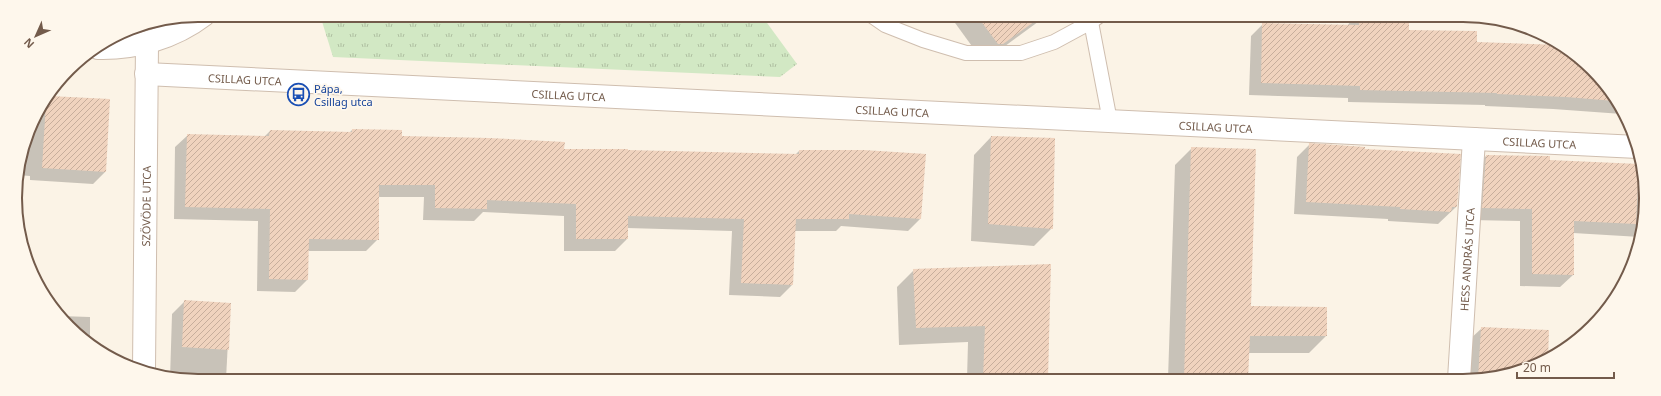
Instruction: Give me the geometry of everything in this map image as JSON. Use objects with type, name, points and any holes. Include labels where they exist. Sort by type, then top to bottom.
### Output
[{"type":"street","points":[[111,46],[147,44],[194,22]]},
{"type":"street","name":"SZÖVÖDE UTCA","points":[[144,366],[147,44]]},
{"type":"street","name":"CSILLAG UTCA","points":[[146,74],[1632,147]]},
{"type":"street","name":"HESS ANDRÁS UTCA","points":[[1460,374],[1474,139]]},
{"type":"lane","points":[[882,22],[923,40],[966,53],[1021,53],[1054,42],[1090,22]]},
{"type":"lane","points":[[1095,22],[1110,121]]},
{"type":"green space","points":[[322,22],[766,22],[797,64],[780,77],[333,57]]},
{"type":"building","points":[[982,22],[1034,22],[1003,44],[998,44]]},
{"type":"building","points":[[1359,22],[1409,22],[1409,30],[1477,31],[1477,42],[1549,45],[1570,58],[1579,66],[1603,91],[1609,101],[1497,93],[1360,90],[1360,86],[1261,83],[1262,23],[1359,25]]},
{"type":"building","points":[[55,96],[110,99],[106,172],[42,168],[45,111]]},
{"type":"building","points":[[352,129],[402,130],[402,136],[489,138],[565,142],[564,149],[628,149],[799,154],[799,150],[864,150],[926,154],[921,219],[849,214],[849,219],[796,219],[793,285],[741,283],[744,219],[628,216],[628,239],[576,239],[576,204],[487,200],[487,209],[435,208],[435,185],[379,185],[379,240],[309,239],[308,280],[269,279],[270,209],[185,207],[187,134],[269,136],[270,130],[352,132]]},
{"type":"building","points":[[991,136],[1055,138],[1053,229],[988,224]]},
{"type":"building","points":[[1309,143],[1365,147],[1365,149],[1461,154],[1457,207],[1452,207],[1451,212],[1400,209],[1400,207],[1306,202]]},
{"type":"building","points":[[1191,147],[1256,149],[1251,306],[1327,307],[1327,336],[1250,336],[1248,374],[1184,374]]},
{"type":"building","points":[[1486,155],[1550,156],[1550,160],[1636,164],[1638,181],[1636,224],[1574,221],[1574,275],[1532,274],[1532,209],[1482,208]]},
{"type":"building","points":[[1051,264],[1048,374],[983,374],[985,326],[916,328],[913,269]]},
{"type":"building","points":[[184,300],[231,303],[229,350],[182,347]]},
{"type":"building","points":[[1481,327],[1549,330],[1548,352],[1520,365],[1497,371],[1478,373]]},
{"type":"place","name":"Pápa, Csillag utca","points":[[299,94]]}]
